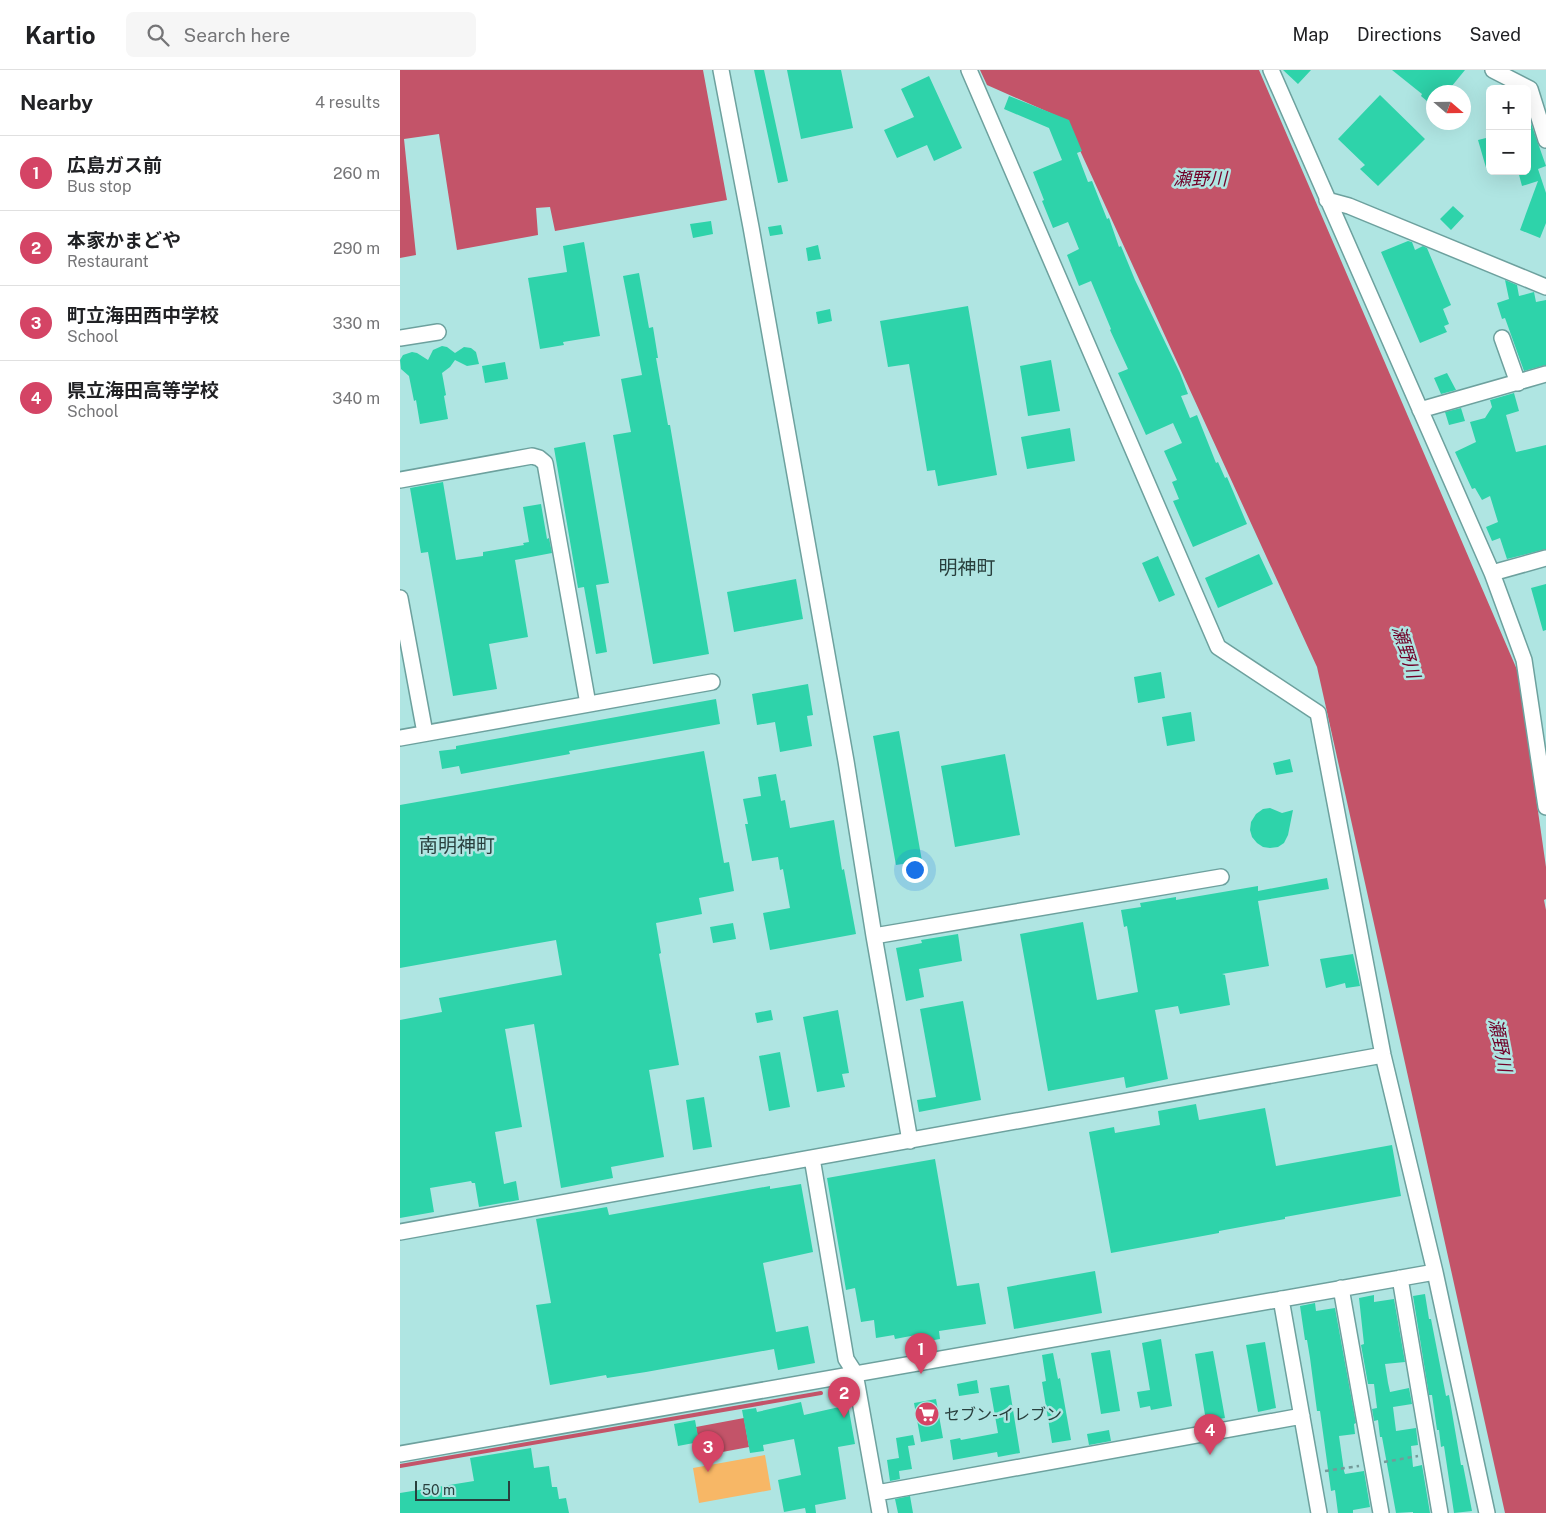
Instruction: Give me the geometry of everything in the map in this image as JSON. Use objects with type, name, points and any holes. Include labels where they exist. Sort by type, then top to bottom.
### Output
[{"type":"street","points":[[721,70],[751,227],[846,761],[910,1141]]},
{"type":"street","points":[[969,70],[1218,647],[1318,712],[1383,1056],[1435,1272],[1486,1513]]},
{"type":"street","points":[[1271,70],[1492,573],[1524,660],[1546,805]]},
{"type":"street","points":[[1493,70],[1530,88],[1546,140]]},
{"type":"street","points":[[1327,200],[1349,206],[1546,287]]},
{"type":"street","points":[[400,338],[438,332]]},
{"type":"street","points":[[1502,338],[1518,382]]},
{"type":"street","points":[[1420,410],[1546,374]]},
{"type":"street","points":[[400,480],[532,456],[539,458],[545,463],[588,704]]},
{"type":"street","points":[[1492,573],[1546,558]]},
{"type":"street","points":[[400,598],[425,733]]},
{"type":"street","points":[[400,738],[712,682]]},
{"type":"street","points":[[1546,798],[1546,805]]},
{"type":"street","points":[[874,936],[1221,877]]},
{"type":"street","points":[[400,1232],[1383,1056]]},
{"type":"street","points":[[812,1158],[846,1359],[855,1373],[880,1513]]},
{"type":"street","points":[[400,1454],[1435,1272]]},
{"type":"street","points":[[1400,1278],[1440,1513]]},
{"type":"street","points":[[1341,1288],[1381,1513]]},
{"type":"street","points":[[1281,1299],[1320,1513]]},
{"type":"street","points":[[877,1493],[1302,1416]]},
{"type":"shaded area","points":[[765,1455],[771,1490],[699,1503],[693,1468]]},
{"type":"water","points":[[400,70],[703,70],[727,200],[555,231],[550,207],[536,208],[538,235],[457,250],[439,134],[404,139],[416,255],[400,258]]},
{"type":"water","name":"瀬野川","points":[[980,70],[1259,70],[1518,672],[1546,867],[1546,899],[1544,900],[1546,910],[1546,1513],[1505,1513],[1317,667],[1066,120],[987,85]]},
{"type":"water","points":[[744,1418],[749,1447],[701,1456],[696,1427]]},
{"type":"building","points":[[754,70],[764,70],[788,181],[778,183]]},
{"type":"building","points":[[787,70],[841,70],[853,128],[801,139]]},
{"type":"building","points":[[1283,70],[1311,70],[1298,84]]},
{"type":"building","points":[[1392,70],[1465,70],[1453,85],[1426,85],[1426,100],[1421,96],[1422,94]]},
{"type":"building","points":[[929,76],[962,148],[934,161],[927,145],[897,158],[884,130],[914,117],[901,89]]},
{"type":"building","points":[[1380,95],[1425,139],[1378,186],[1360,169],[1365,165],[1338,139]]},
{"type":"building","points":[[1009,96],[1069,120],[1082,151],[1077,153],[1088,182],[1092,181],[1107,219],[1109,218],[1119,247],[1121,246],[1135,280],[1180,373],[1188,394],[1181,396],[1190,418],[1197,415],[1216,463],[1218,462],[1225,478],[1227,477],[1247,524],[1193,547],[1173,501],[1179,499],[1172,482],[1177,480],[1164,451],[1182,443],[1173,423],[1146,435],[1118,373],[1128,369],[1091,281],[1079,286],[1067,255],[1079,249],[1068,222],[1053,228],[1033,172],[1062,160],[1049,128],[1004,109]]},
{"type":"building","points":[[1531,123],[1546,166],[1538,169],[1546,193],[1546,223],[1540,238],[1520,230],[1538,181],[1522,186],[1519,175],[1531,175]]},
{"type":"building","points":[[1486,138],[1486,168],[1478,140]]},
{"type":"building","points":[[1453,206],[1464,216],[1451,230],[1440,219]]},
{"type":"building","points":[[711,221],[713,234],[693,238],[690,224]]},
{"type":"building","points":[[781,225],[783,234],[770,236],[768,227]]},
{"type":"building","points":[[1408,241],[1412,242],[1415,250],[1423,246],[1427,248],[1451,305],[1443,309],[1449,324],[1444,326],[1447,332],[1420,343],[1381,252]]},
{"type":"building","points":[[584,242],[600,336],[563,342],[564,345],[540,349],[528,278],[567,272],[563,246]]},
{"type":"building","points":[[818,245],[821,259],[808,261],[806,248]]},
{"type":"building","points":[[639,273],[649,328],[653,327],[658,358],[656,358],[668,425],[670,425],[709,654],[653,664],[613,435],[631,432],[621,379],[642,375],[623,276]]},
{"type":"building","points":[[1505,280],[1517,285],[1519,296],[1534,292],[1536,302],[1546,300],[1546,365],[1524,371],[1505,318],[1502,319],[1497,303],[1509,299]]},
{"type":"building","points":[[968,306],[997,475],[938,486],[935,470],[927,471],[909,364],[888,367],[880,321]]},
{"type":"building","points":[[830,309],[832,321],[818,324],[816,312]]},
{"type":"building","points":[[442,346],[455,353],[464,347],[471,348],[476,352],[479,364],[467,366],[455,360],[442,373],[448,419],[420,424],[409,376],[401,369],[400,360],[403,355],[412,352],[428,360],[433,350]]},
{"type":"building","points":[[1051,360],[1060,411],[1028,416],[1020,366]]},
{"type":"building","points":[[505,362],[508,379],[485,383],[482,366]]},
{"type":"building","points":[[1447,373],[1456,390],[1441,394],[1434,378]]},
{"type":"building","points":[[1514,393],[1519,411],[1506,415],[1516,452],[1546,445],[1546,549],[1507,559],[1500,538],[1492,541],[1486,527],[1498,522],[1490,496],[1482,500],[1475,488],[1472,489],[1455,452],[1476,442],[1470,422],[1485,418],[1492,407],[1490,400]]},
{"type":"building","points":[[1461,408],[1465,421],[1449,425],[1445,412]]},
{"type":"building","points":[[1070,428],[1075,461],[1027,469],[1021,437]]},
{"type":"building","points":[[585,442],[609,583],[596,585],[607,652],[596,654],[584,587],[578,588],[554,448]]},
{"type":"building","points":[[443,482],[456,560],[483,556],[483,552],[524,545],[523,543],[529,542],[523,507],[541,504],[547,539],[549,538],[552,553],[515,560],[528,637],[489,644],[497,689],[453,696],[428,552],[421,553],[410,488]]},
{"type":"building","points":[[1259,554],[1273,584],[1218,608],[1205,578]]},
{"type":"building","points":[[1158,556],[1175,595],[1159,602],[1142,563]]},
{"type":"building","points":[[796,579],[803,619],[734,632],[727,592]]},
{"type":"building","points":[[1546,584],[1546,630],[1543,631],[1531,588]]},
{"type":"building","points":[[1161,672],[1165,698],[1138,703],[1134,677]]},
{"type":"building","points":[[808,684],[813,715],[807,716],[812,746],[780,752],[775,722],[757,725],[752,694]]},
{"type":"building","points":[[716,699],[720,724],[569,751],[570,754],[461,774],[459,766],[442,769],[439,751],[456,749],[456,746]]},
{"type":"building","points":[[1191,712],[1195,741],[1167,746],[1162,717]]},
{"type":"building","points":[[899,731],[922,861],[896,865],[873,736]]},
{"type":"building","points":[[704,751],[724,863],[729,862],[734,891],[699,898],[702,914],[656,923],[661,953],[659,954],[679,1065],[649,1070],[664,1157],[611,1167],[613,1178],[561,1188],[534,1024],[505,1029],[522,1127],[495,1132],[504,1184],[516,1181],[519,1200],[479,1207],[475,1183],[471,1181],[430,1188],[434,1212],[400,1218],[400,1020],[442,1012],[439,998],[562,975],[556,940],[400,968],[400,805]]},
{"type":"building","points":[[1005,754],[1020,835],[955,847],[941,766]]},
{"type":"building","points":[[1290,759],[1293,772],[1276,775],[1273,763]]},
{"type":"building","points":[[776,774],[781,801],[785,800],[790,828],[834,820],[842,870],[844,869],[856,934],[770,950],[763,913],[790,908],[783,869],[780,870],[778,857],[752,861],[745,824],[748,824],[743,799],[761,796],[758,777]]},
{"type":"building","points":[[1270,808],[1282,813],[1293,810],[1288,835],[1284,843],[1278,847],[1270,848],[1263,847],[1257,843],[1252,837],[1250,830],[1251,822],[1256,814],[1263,809]]},
{"type":"building","points":[[1327,878],[1329,889],[1258,901],[1269,966],[1222,974],[1225,975],[1230,1005],[1180,1014],[1178,1006],[1155,1010],[1168,1079],[1126,1088],[1124,1077],[1048,1091],[1020,934],[1083,922],[1097,1000],[1138,992],[1127,926],[1124,927],[1121,910],[1141,907],[1140,903],[1176,897],[1176,900],[1258,886],[1258,891]]},
{"type":"building","points":[[733,923],[736,939],[713,943],[710,927]]},
{"type":"building","points":[[958,934],[962,961],[919,969],[924,997],[906,1001],[896,948],[922,943],[921,940]]},
{"type":"building","points":[[1353,954],[1360,986],[1346,988],[1345,983],[1326,988],[1320,959]]},
{"type":"building","points":[[963,1001],[981,1100],[919,1112],[917,1100],[936,1097],[920,1009]]},
{"type":"building","points":[[771,1010],[773,1020],[757,1023],[755,1013]]},
{"type":"building","points":[[838,1010],[849,1073],[842,1074],[845,1087],[817,1092],[803,1017]]},
{"type":"building","points":[[780,1052],[790,1107],[769,1111],[759,1056]]},
{"type":"building","points":[[704,1097],[712,1147],[693,1150],[686,1100]]},
{"type":"building","points":[[1196,1104],[1199,1120],[1265,1108],[1276,1166],[1392,1145],[1401,1196],[1285,1217],[1285,1219],[1219,1231],[1219,1233],[1111,1253],[1089,1132],[1114,1127],[1115,1133],[1160,1125],[1158,1111]]},
{"type":"building","points":[[935,1159],[957,1286],[979,1283],[986,1324],[939,1331],[940,1339],[917,1343],[916,1335],[895,1339],[894,1335],[876,1338],[874,1320],[861,1322],[855,1288],[846,1290],[827,1178]]},
{"type":"building","points":[[801,1184],[813,1252],[763,1263],[776,1332],[808,1326],[815,1363],[778,1370],[774,1349],[646,1372],[607,1378],[606,1375],[550,1385],[536,1305],[551,1303],[536,1219],[607,1207],[609,1215],[770,1186],[770,1189]]},
{"type":"building","points":[[1095,1271],[1102,1313],[1014,1329],[1007,1287]]},
{"type":"building","points":[[1425,1294],[1446,1396],[1449,1395],[1461,1465],[1463,1465],[1472,1511],[1454,1513],[1444,1446],[1441,1447],[1432,1395],[1429,1395],[1413,1296]]},
{"type":"building","points":[[1374,1295],[1374,1302],[1394,1299],[1405,1362],[1385,1364],[1388,1383],[1390,1392],[1409,1388],[1412,1404],[1393,1407],[1396,1431],[1416,1428],[1418,1445],[1411,1446],[1413,1467],[1422,1465],[1430,1513],[1396,1513],[1378,1420],[1374,1421],[1372,1409],[1377,1408],[1374,1384],[1368,1384],[1361,1345],[1364,1344],[1359,1298]]},
{"type":"building","points":[[1315,1303],[1316,1311],[1335,1308],[1356,1423],[1354,1424],[1355,1434],[1339,1436],[1344,1471],[1345,1474],[1364,1471],[1370,1507],[1353,1510],[1353,1513],[1338,1513],[1335,1490],[1331,1491],[1320,1411],[1317,1411],[1310,1358],[1307,1340],[1305,1340],[1300,1306]]},
{"type":"building","points":[[1161,1339],[1172,1406],[1151,1410],[1150,1406],[1140,1408],[1137,1392],[1150,1390],[1142,1343]]},
{"type":"building","points":[[1265,1342],[1276,1408],[1258,1412],[1246,1345]]},
{"type":"building","points":[[1110,1350],[1120,1411],[1101,1414],[1091,1353]]},
{"type":"building","points":[[1213,1351],[1225,1418],[1206,1421],[1195,1354]]},
{"type":"building","points":[[1053,1353],[1058,1379],[1060,1378],[1071,1440],[1052,1443],[1042,1382],[1046,1381],[1042,1355]]},
{"type":"building","points":[[977,1380],[979,1393],[959,1396],[957,1384]]},
{"type":"building","points":[[1009,1385],[1020,1453],[998,1457],[997,1452],[953,1460],[950,1440],[960,1438],[961,1440],[998,1433],[990,1388]]},
{"type":"building","name":"セブン-イレブン","points":[[936,1399],[943,1438],[921,1442],[914,1403]]},
{"type":"building","points":[[801,1402],[804,1415],[848,1405],[855,1444],[838,1447],[846,1499],[815,1505],[816,1513],[806,1513],[805,1508],[784,1512],[778,1480],[801,1475],[794,1439],[763,1445],[764,1451],[750,1453],[742,1410],[756,1408],[757,1412]]},
{"type":"building","points":[[695,1420],[699,1442],[678,1446],[674,1424]]},
{"type":"building","points":[[1109,1430],[1111,1441],[1089,1445],[1087,1434]]},
{"type":"building","points":[[913,1435],[915,1445],[908,1446],[912,1469],[899,1471],[900,1479],[890,1481],[887,1460],[899,1458],[896,1438]]},
{"type":"building","points":[[531,1448],[534,1468],[549,1466],[552,1487],[557,1487],[559,1499],[566,1498],[569,1513],[400,1513],[400,1493],[474,1481],[470,1458]]},
{"type":"building","points":[[910,1496],[913,1513],[898,1513],[895,1499]]},
{"type":"waterway","points":[[400,1466],[821,1393]]},
{"type":"place","name":"広島ガス前","points":[[921,1374]]},
{"type":"place","name":"セブン-イレブン","points":[[927,1414]]},
{"type":"place","name":"本家かまどや","points":[[844,1418]]},
{"type":"place","name":"県立海田高等学校","points":[[1210,1455]]},
{"type":"place","name":"町立海田西中学校","points":[[708,1472]]},
{"type":"district","name":"明神町","points":[[967,567]]},
{"type":"district","name":"南明神町","points":[[457,845]]}]
